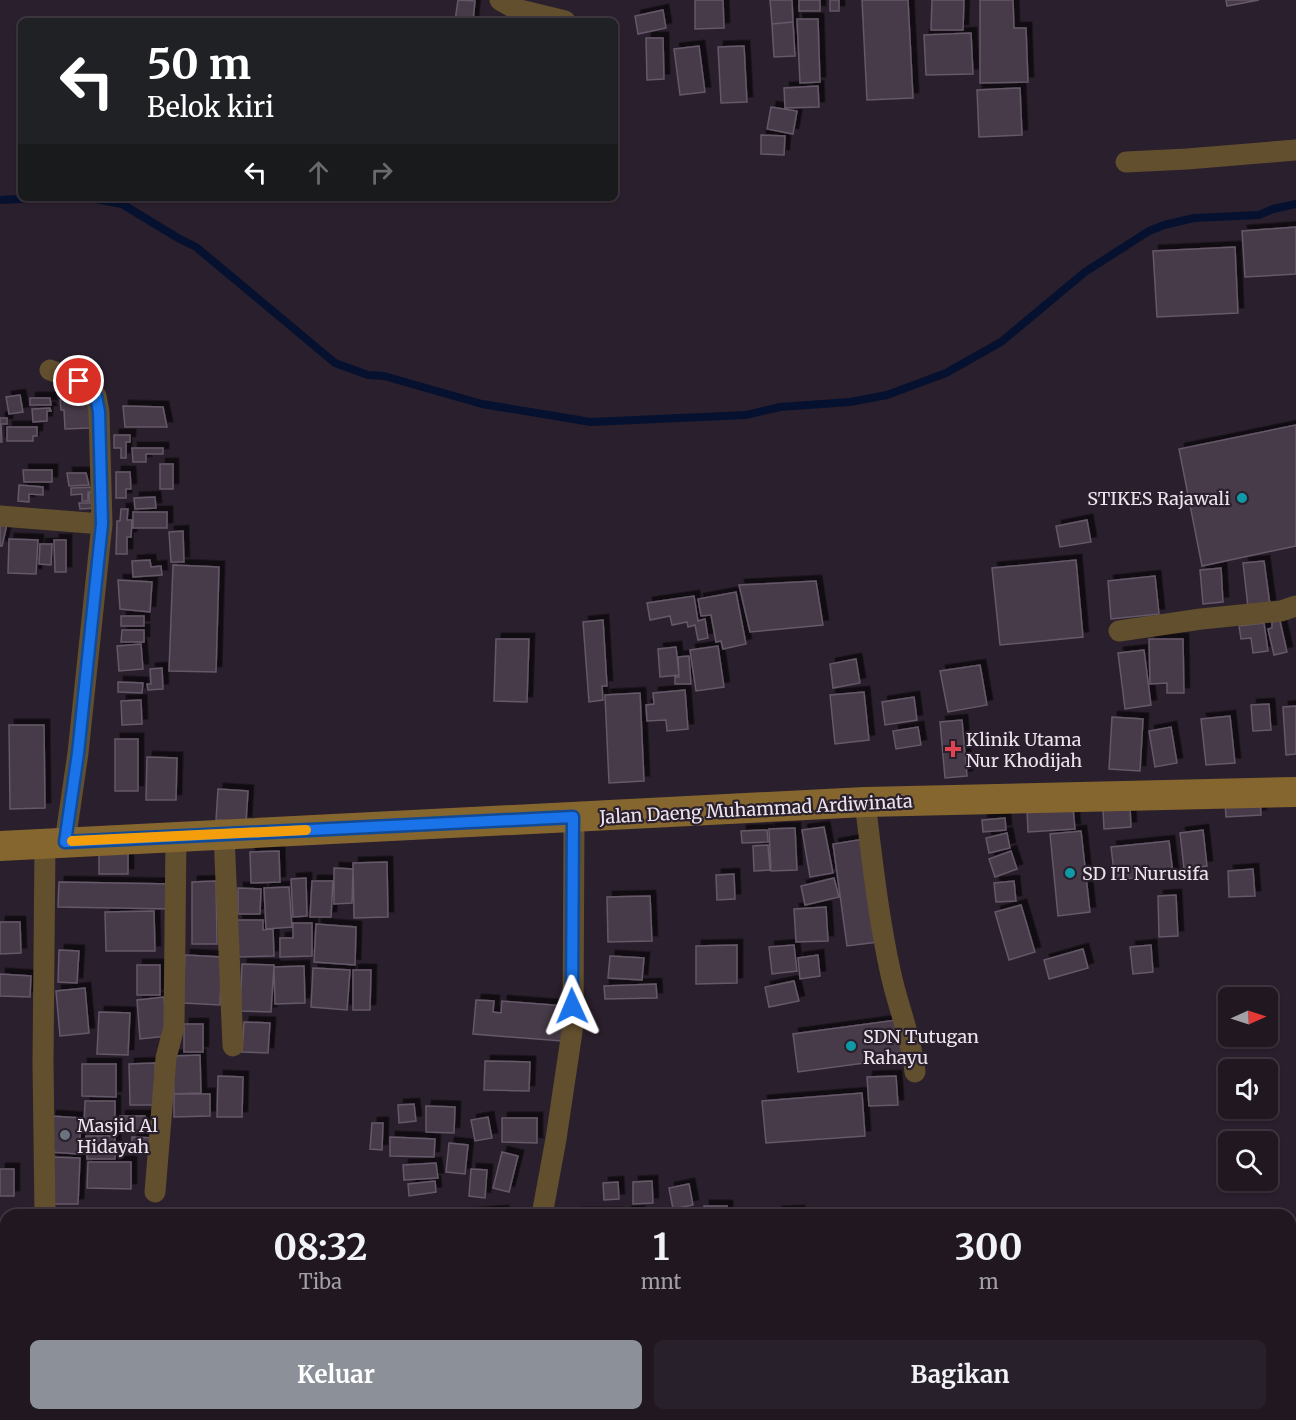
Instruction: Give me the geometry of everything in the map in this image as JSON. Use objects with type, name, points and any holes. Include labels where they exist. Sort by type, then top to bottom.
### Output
[{"type":"main road","name":"Jalan Daeng Muhammad Ardiwinata","points":[[0,846],[865,802],[1296,792]]},
{"type":"street","points":[[500,0],[516,9],[552,18]]},
{"type":"street","points":[[1126,162],[1296,150]]},
{"type":"street","points":[[45,1209],[43,1064],[55,843],[79,741],[102,524],[99,412],[96,396],[79,381],[50,370]]},
{"type":"street","points":[[0,516],[102,524]]},
{"type":"street","points":[[1119,631],[1201,619],[1281,612],[1296,606]]},
{"type":"street","points":[[865,802],[878,904],[890,973],[910,1036],[915,1072]]},
{"type":"street","points":[[543,1209],[573,1025],[573,817]]},
{"type":"street","points":[[224,834],[233,1046]]},
{"type":"street","points":[[155,1192],[166,1058],[174,1027],[176,836]]},
{"type":"building","points":[[458,0],[475,1],[473,18],[455,18]]},
{"type":"building","points":[[695,0],[723,0],[724,28],[695,29]]},
{"type":"building","points":[[770,0],[792,0],[793,22],[772,24]]},
{"type":"building","points":[[799,0],[820,0],[820,11],[799,11]]},
{"type":"building","points":[[830,0],[839,0],[839,11],[830,11]]},
{"type":"building","points":[[862,0],[908,0],[913,98],[867,100]]},
{"type":"building","points":[[932,0],[964,0],[963,30],[931,30]]},
{"type":"building","points":[[980,0],[1013,0],[1014,28],[1026,28],[1028,82],[980,83]]},
{"type":"building","points":[[1226,0],[1259,0],[1227,6]]},
{"type":"building","points":[[663,10],[666,28],[638,34],[635,16]]},
{"type":"building","points":[[797,19],[818,19],[820,82],[800,83]]},
{"type":"building","points":[[793,22],[795,56],[774,57],[772,24]]},
{"type":"building","points":[[971,33],[973,74],[926,75],[924,35]]},
{"type":"building","points":[[646,38],[663,38],[664,79],[647,80]]},
{"type":"building","points":[[699,46],[705,92],[680,95],[674,49]]},
{"type":"building","points":[[744,46],[747,102],[721,103],[718,47]]},
{"type":"building","points":[[818,86],[819,107],[785,108],[784,88]]},
{"type":"building","points":[[1020,88],[1022,135],[979,137],[977,90]]},
{"type":"building","points":[[771,107],[797,111],[793,134],[767,129]]},
{"type":"building","points":[[761,135],[785,136],[784,155],[761,154]]},
{"type":"building","points":[[1296,227],[1296,274],[1245,277],[1242,231]]},
{"type":"building","points":[[1235,247],[1238,313],[1157,317],[1153,251]]},
{"type":"building","points":[[20,395],[23,412],[9,414],[6,397]]},
{"type":"building","points":[[30,398],[50,398],[51,405],[30,405]]},
{"type":"building","points":[[90,399],[90,428],[65,429],[64,410],[61,410],[60,400]]},
{"type":"building","points":[[123,406],[163,407],[167,427],[125,427]]},
{"type":"building","points":[[50,408],[51,411],[47,411],[47,421],[33,422],[32,409]]},
{"type":"building","points":[[0,418],[7,418],[7,424],[1,424],[2,442],[0,442]]},
{"type":"building","name":"STIKES Rajawali","points":[[1296,425],[1296,546],[1202,566],[1179,449]]},
{"type":"building","points":[[7,427],[37,427],[37,436],[33,436],[33,441],[7,441]]},
{"type":"building","points":[[114,435],[130,435],[130,442],[126,442],[126,458],[121,458],[121,448],[114,448]]},
{"type":"building","points":[[132,448],[163,448],[163,454],[146,454],[146,462],[133,462]]},
{"type":"building","points":[[160,464],[173,464],[173,489],[160,489]]},
{"type":"building","points":[[23,470],[52,470],[52,482],[24,482]]},
{"type":"building","points":[[116,472],[130,472],[131,489],[126,489],[126,498],[116,498]]},
{"type":"building","points":[[67,473],[86,473],[89,485],[69,486]]},
{"type":"building","points":[[19,485],[43,487],[43,495],[29,494],[29,502],[18,501]]},
{"type":"building","points":[[96,487],[96,492],[88,492],[88,501],[82,501],[82,494],[71,495],[71,488]]},
{"type":"building","points":[[97,492],[98,508],[80,509],[79,503],[90,503],[89,493]]},
{"type":"building","points":[[155,497],[156,508],[135,509],[134,498]]},
{"type":"building","points":[[121,509],[128,509],[127,520],[132,520],[131,537],[127,537],[127,554],[116,554],[117,521],[120,521]]},
{"type":"building","points":[[133,512],[167,512],[167,528],[133,528]]},
{"type":"building","points":[[1087,520],[1091,542],[1060,547],[1056,526]]},
{"type":"building","points":[[0,524],[7,524],[2,546],[0,546]]},
{"type":"building","points":[[183,531],[184,562],[171,562],[169,532]]},
{"type":"building","points":[[9,539],[38,540],[36,574],[8,573]]},
{"type":"building","points":[[54,540],[66,540],[66,572],[55,572]]},
{"type":"building","points":[[40,544],[52,544],[51,565],[39,564]]},
{"type":"building","points":[[150,560],[151,567],[161,566],[162,575],[133,577],[132,561]]},
{"type":"building","points":[[1076,560],[1083,637],[1000,645],[992,568]]},
{"type":"building","points":[[1264,561],[1270,605],[1248,607],[1243,563]]},
{"type":"building","points":[[173,565],[219,567],[216,672],[169,671]]},
{"type":"building","points":[[1221,568],[1223,602],[1203,604],[1200,570]]},
{"type":"building","points":[[1155,576],[1159,614],[1111,619],[1108,581]]},
{"type":"building","points":[[118,580],[152,582],[150,612],[120,609]]},
{"type":"building","points":[[816,581],[823,625],[750,632],[739,585]]},
{"type":"building","points":[[736,592],[746,644],[723,649],[721,641],[716,642],[711,615],[701,616],[698,599]]},
{"type":"building","points":[[694,596],[698,621],[705,619],[708,638],[698,640],[695,625],[688,627],[687,622],[672,625],[670,616],[650,620],[647,603]]},
{"type":"building","points":[[121,616],[144,616],[144,626],[121,626]]},
{"type":"building","points":[[603,620],[607,686],[602,686],[603,700],[589,702],[583,622]]},
{"type":"building","points":[[1280,621],[1287,652],[1274,655],[1268,629],[1272,628],[1272,622]]},
{"type":"building","points":[[1264,623],[1268,651],[1253,653],[1251,638],[1241,639],[1239,626]]},
{"type":"building","points":[[122,630],[144,630],[144,642],[121,642]]},
{"type":"building","points":[[496,639],[529,639],[527,702],[494,701]]},
{"type":"building","points":[[1149,639],[1183,639],[1184,693],[1167,693],[1167,683],[1150,684]]},
{"type":"building","points":[[141,644],[143,669],[119,671],[117,646]]},
{"type":"building","points":[[718,646],[724,687],[696,691],[690,650]]},
{"type":"building","points":[[676,647],[679,675],[660,677],[658,649]]},
{"type":"building","points":[[1144,650],[1151,705],[1125,709],[1118,653]]},
{"type":"building","points":[[689,656],[691,684],[675,684],[675,677],[679,677],[678,657]]},
{"type":"building","points":[[856,659],[860,683],[833,688],[830,664]]},
{"type":"building","points":[[980,665],[987,705],[948,712],[940,671]]},
{"type":"building","points":[[162,668],[163,689],[148,690],[147,684],[151,684],[150,669]]},
{"type":"building","points":[[118,682],[143,683],[142,693],[118,692]]},
{"type":"building","points":[[685,690],[688,729],[667,731],[666,720],[647,721],[646,705],[654,704],[653,693]]},
{"type":"building","points":[[864,692],[869,740],[835,744],[830,695]]},
{"type":"building","points":[[640,693],[644,781],[609,783],[605,695]]},
{"type":"building","points":[[914,697],[917,720],[885,725],[882,702]]},
{"type":"building","points":[[141,700],[142,724],[122,725],[121,701]]},
{"type":"building","points":[[1269,704],[1271,730],[1253,731],[1251,705]]},
{"type":"building","points":[[1296,706],[1296,754],[1286,755],[1283,707]]},
{"type":"building","points":[[1230,716],[1235,763],[1206,765],[1201,719]]},
{"type":"building","points":[[1112,717],[1143,719],[1140,771],[1109,769]]},
{"type":"building","name":"Klinik Utama Nur Khodijah","points":[[962,720],[967,776],[945,778],[940,722]]},
{"type":"building","points":[[9,725],[44,725],[45,808],[10,809]]},
{"type":"building","points":[[918,727],[921,745],[896,749],[893,731]]},
{"type":"building","points":[[1171,727],[1177,763],[1155,767],[1149,731]]},
{"type":"building","points":[[115,739],[138,739],[138,791],[115,791]]},
{"type":"building","points":[[147,757],[177,758],[176,800],[146,800]]},
{"type":"building","points":[[218,789],[248,791],[246,822],[216,820]]},
{"type":"building","points":[[1260,798],[1261,815],[1226,817],[1225,800]]},
{"type":"building","points":[[1130,807],[1131,827],[1104,829],[1103,810]]},
{"type":"building","points":[[1073,808],[1075,829],[1028,832],[1027,810]]},
{"type":"building","points":[[1005,818],[1006,830],[983,832],[982,820]]},
{"type":"building","points":[[824,827],[833,873],[810,877],[802,830]]},
{"type":"building","points":[[795,828],[797,870],[771,871],[769,829]]},
{"type":"building","points":[[767,830],[768,842],[742,843],[741,831]]},
{"type":"building","points":[[1203,830],[1207,866],[1184,869],[1180,833]]},
{"type":"building","name":"SD IT Nurusifa","points":[[1081,831],[1090,912],[1058,916],[1050,834]]},
{"type":"building","points":[[1007,833],[1010,848],[989,853],[986,838]]},
{"type":"building","points":[[864,839],[878,942],[847,946],[833,844]]},
{"type":"building","points":[[1169,841],[1173,874],[1115,880],[1111,847]]},
{"type":"building","points":[[768,845],[770,870],[754,871],[753,846]]},
{"type":"building","points":[[279,851],[280,882],[251,883],[250,852]]},
{"type":"building","points":[[1011,851],[1017,869],[995,877],[989,859]]},
{"type":"building","points":[[99,852],[128,852],[128,874],[99,874]]},
{"type":"building","points":[[387,862],[388,917],[354,918],[353,863]]},
{"type":"building","points":[[334,868],[353,869],[352,903],[334,904]]},
{"type":"building","points":[[1253,869],[1255,896],[1229,897],[1228,871]]},
{"type":"building","points":[[734,874],[735,899],[717,900],[716,875]]},
{"type":"building","points":[[306,878],[307,916],[293,917],[291,879]]},
{"type":"building","points":[[834,878],[839,897],[805,905],[801,886]]},
{"type":"building","points":[[216,881],[217,944],[192,944],[192,882]]},
{"type":"building","points":[[312,881],[333,881],[331,917],[310,917]]},
{"type":"building","points":[[1014,881],[1016,901],[996,902],[994,883]]},
{"type":"building","points":[[59,882],[172,884],[172,909],[58,907]]},
{"type":"building","points":[[289,887],[292,927],[266,929],[264,888]]},
{"type":"building","points":[[238,888],[261,889],[260,914],[238,914]]},
{"type":"building","points":[[1176,895],[1178,936],[1159,937],[1158,896]]},
{"type":"building","points":[[650,896],[652,941],[608,942],[607,897]]},
{"type":"building","points":[[1021,905],[1035,952],[1009,960],[995,912]]},
{"type":"building","points":[[826,907],[828,941],[796,942],[794,909]]},
{"type":"building","points":[[154,911],[155,951],[106,951],[105,912]]},
{"type":"building","points":[[237,920],[263,920],[263,930],[273,929],[274,956],[238,957]]},
{"type":"building","points":[[0,922],[20,922],[21,953],[0,954]]},
{"type":"building","points":[[293,923],[312,923],[312,956],[280,957],[280,938],[293,938]]},
{"type":"building","points":[[316,924],[356,927],[355,965],[314,962]]},
{"type":"building","points":[[737,945],[737,983],[696,984],[696,946]]},
{"type":"building","points":[[794,945],[797,971],[772,974],[769,947]]},
{"type":"building","points":[[1151,945],[1153,972],[1133,974],[1130,947]]},
{"type":"building","points":[[1083,949],[1088,968],[1049,979],[1044,960]]},
{"type":"building","points":[[59,950],[79,951],[77,983],[58,982]]},
{"type":"building","points":[[185,955],[222,957],[220,1005],[183,1003]]},
{"type":"building","points":[[818,955],[820,976],[800,979],[798,958]]},
{"type":"building","points":[[610,956],[644,958],[642,980],[608,978]]},
{"type":"building","points":[[242,964],[274,965],[271,1012],[240,1011]]},
{"type":"building","points":[[137,965],[160,965],[160,995],[137,995]]},
{"type":"building","points":[[304,966],[305,1003],[275,1004],[274,967]]},
{"type":"building","points":[[313,968],[350,970],[347,1010],[311,1007]]},
{"type":"building","points":[[353,970],[371,970],[370,1010],[353,1010]]},
{"type":"building","points":[[0,974],[31,976],[30,997],[0,996]]},
{"type":"building","points":[[794,981],[799,1001],[769,1007],[765,987]]},
{"type":"building","points":[[656,984],[657,998],[605,999],[604,986]]},
{"type":"building","points":[[85,988],[89,1033],[60,1036],[56,991]]},
{"type":"building","points":[[164,997],[167,1036],[140,1039],[137,1000]]},
{"type":"building","points":[[476,1000],[494,1001],[493,1012],[501,1013],[502,1001],[565,1006],[562,1041],[473,1034]]},
{"type":"building","points":[[99,1012],[130,1013],[128,1055],[97,1054]]},
{"type":"building","name":"SDN Tutugan Rahayu","points":[[904,1019],[909,1057],[798,1072],[793,1034]]},
{"type":"building","points":[[244,1022],[270,1023],[268,1053],[242,1052]]},
{"type":"building","points":[[184,1024],[203,1024],[203,1052],[184,1052]]},
{"type":"building","points":[[200,1055],[201,1093],[174,1094],[172,1056]]},
{"type":"building","points":[[485,1061],[530,1062],[529,1091],[484,1090]]},
{"type":"building","points":[[155,1063],[157,1105],[130,1105],[129,1064]]},
{"type":"building","points":[[82,1064],[116,1064],[116,1097],[82,1096]]},
{"type":"building","points":[[218,1076],[243,1077],[242,1117],[217,1117]]},
{"type":"building","name":"SDN Tutugan Rahayu","points":[[896,1076],[898,1105],[869,1106],[867,1077]]},
{"type":"building","name":"SDN Tutugan Rahayu","points":[[862,1093],[865,1136],[766,1143],[762,1101]]},
{"type":"building","points":[[174,1094],[210,1094],[210,1116],[174,1117]]},
{"type":"building","points":[[85,1101],[115,1101],[115,1127],[84,1127]]},
{"type":"building","points":[[414,1104],[416,1121],[399,1123],[398,1105]]},
{"type":"building","points":[[426,1106],[455,1107],[454,1133],[426,1132]]},
{"type":"building","name":"Masjid Al Hidayah","points":[[51,1116],[81,1118],[79,1154],[49,1152]]},
{"type":"building","points":[[120,1116],[145,1116],[145,1132],[120,1132]]},
{"type":"building","points":[[488,1117],[492,1138],[475,1141],[471,1120]]},
{"type":"building","points":[[502,1118],[537,1118],[537,1143],[502,1142]]},
{"type":"building","points":[[372,1123],[383,1123],[382,1150],[370,1149]]},
{"type":"building","points":[[86,1136],[115,1136],[115,1159],[87,1159]]},
{"type":"building","points":[[132,1137],[154,1138],[154,1151],[132,1150]]},
{"type":"building","points":[[390,1137],[435,1139],[434,1157],[390,1156]]},
{"type":"building","points":[[449,1143],[468,1145],[465,1174],[446,1172]]},
{"type":"building","points":[[502,1152],[518,1156],[509,1192],[493,1188]]},
{"type":"building","points":[[52,1157],[80,1158],[78,1204],[51,1204]]},
{"type":"building","points":[[88,1162],[131,1162],[131,1189],[87,1188]]},
{"type":"building","points":[[436,1163],[438,1178],[404,1180],[403,1165]]},
{"type":"building","points":[[0,1169],[14,1169],[14,1196],[0,1196]]},
{"type":"building","points":[[471,1169],[487,1170],[485,1198],[469,1196]]},
{"type":"building","points":[[435,1181],[436,1192],[409,1196],[408,1184]]},
{"type":"building","points":[[652,1181],[653,1203],[633,1204],[633,1182]]},
{"type":"building","points":[[618,1182],[619,1199],[604,1200],[603,1183]]},
{"type":"building","points":[[689,1184],[693,1205],[673,1209],[669,1188]]},
{"type":"building","points":[[704,1206],[727,1206],[727,1209],[704,1209]]},
{"type":"waterway","points":[[0,200],[18,199]]},
{"type":"waterway","points":[[106,201],[122,204],[196,247],[335,363],[368,375],[384,376],[482,404],[591,422],[746,415],[780,407],[850,402],[887,395],[946,373],[1001,342],[1085,272],[1149,231],[1194,218],[1259,215],[1296,204]]},
{"type":"slow traffic","points":[[72,841],[306,830]]},
{"type":"place","name":"STIKES Rajawali","points":[[1242,498]]},
{"type":"place","name":"Klinik Utama Nur Khodijah","points":[[953,749]]},
{"type":"place","name":"SD IT Nurusifa","points":[[1070,873]]},
{"type":"place","name":"SDN Tutugan Rahayu","points":[[851,1046]]},
{"type":"place","name":"Masjid Al Hidayah","points":[[65,1135]]},
{"type":"route","points":[[79,381],[96,396],[99,412],[102,524],[78,753],[65,842],[573,817],[572,1006]]}]
